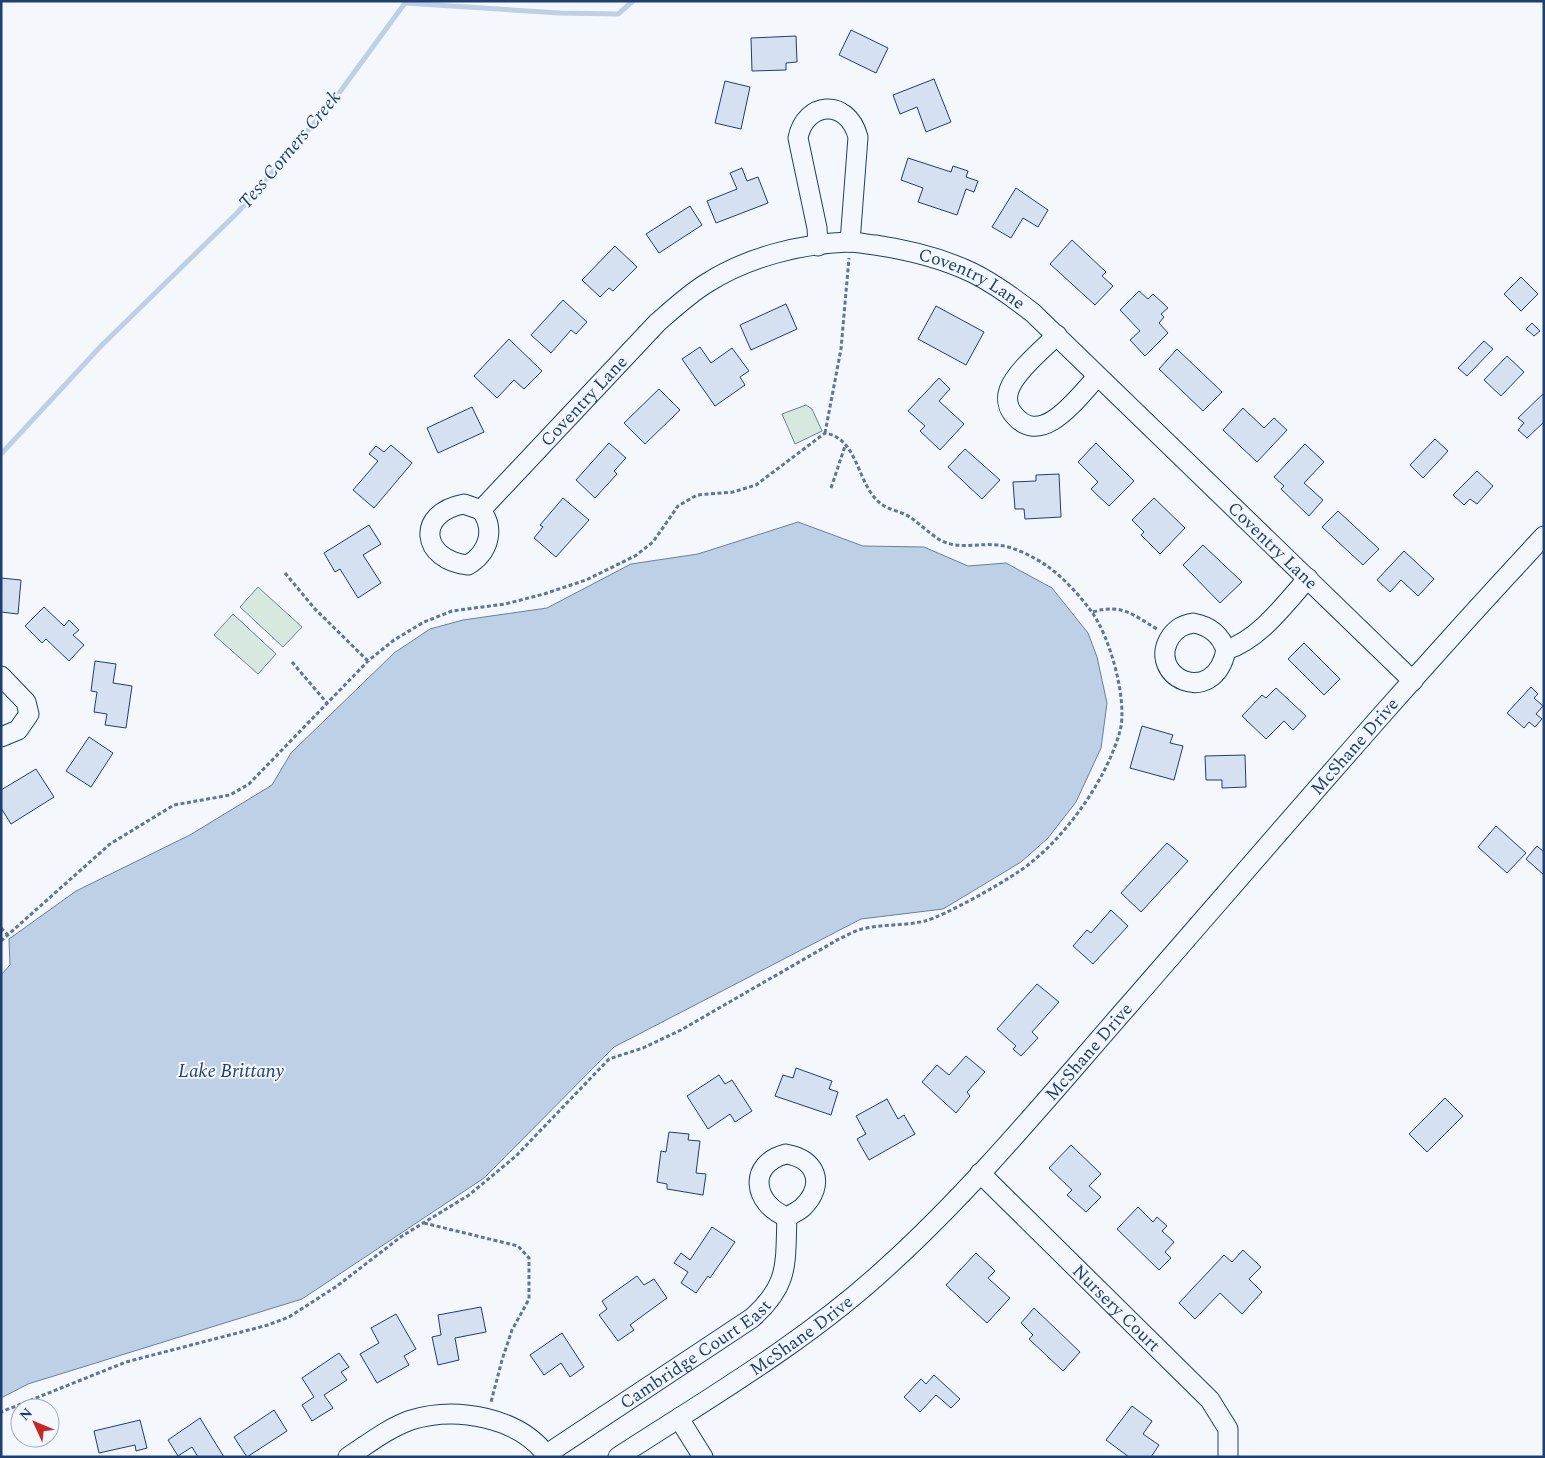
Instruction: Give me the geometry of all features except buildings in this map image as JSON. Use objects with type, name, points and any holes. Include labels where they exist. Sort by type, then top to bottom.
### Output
[{"type":"street","points":[[818,246],[798,138],[800,130],[812,115],[831,109],[840,110],[848,115],[854,124],[858,137],[850,242]]},
{"type":"street","name":"Coventry Lane","points":[[481,510],[622,359],[685,298],[708,282],[736,267],[762,257],[818,246],[850,242],[918,253],[957,266],[990,282],[1012,297],[1057,335],[1097,377],[1413,681]]},
{"type":"street","points":[[1057,335],[1025,368],[1009,390],[1007,400],[1010,410],[1017,418],[1026,425],[1038,427],[1048,424],[1060,416],[1097,377]]},
{"type":"street","name":"McShane Drive","points":[[618,1457],[753,1368],[859,1292],[934,1222],[980,1173],[1413,681],[1544,536]]},
{"type":"street","points":[[1226,650],[1238,646],[1262,628],[1308,578]]},
{"type":"street","points":[[1184,624],[1204,625],[1222,640],[1226,650],[1219,669],[1210,678],[1201,683],[1189,684],[1178,678],[1169,668],[1164,656],[1166,643],[1171,637],[1184,624]]},
{"type":"street","points":[[1,676],[26,702],[28,714],[18,730],[1,737]]},
{"type":"street","name":"Nursery Court","points":[[980,1173],[1210,1400],[1228,1429],[1228,1457]]},
{"type":"street","name":"Cambridge Court East","points":[[548,1456],[752,1318],[765,1307],[782,1282],[785,1266],[787,1217]]},
{"type":"street","points":[[348,1457],[381,1435],[410,1421],[435,1415],[487,1418],[536,1442],[548,1456]]},
{"type":"street","points":[[680,1417],[703,1457]]},
{"type":"path","points":[[1,940],[110,844],[174,805],[230,795],[249,784],[368,661],[394,640],[424,622],[452,611],[505,604],[586,580],[635,556],[653,542],[678,506],[697,495],[734,492],[756,484],[824,433],[841,349],[850,242]]},
{"type":"path","points":[[1,1412],[126,1362],[268,1325],[289,1317],[337,1286],[402,1236],[469,1195],[516,1156],[609,1059],[643,1048],[681,1030],[839,939],[862,929],[925,921],[944,912],[1018,872],[1043,853],[1077,814],[1097,785],[1120,730],[1121,697],[1116,669],[1092,612],[1049,567],[1031,557],[1001,545],[979,544],[960,547],[942,541],[910,517],[880,503],[869,490],[851,451],[833,435],[824,433]]},
{"type":"path","points":[[831,488],[845,446]]},
{"type":"path","points":[[285,573],[315,609],[368,661]]},
{"type":"path","points":[[1092,612],[1108,608],[1124,610],[1171,637]]},
{"type":"path","points":[[292,662],[327,703]]},
{"type":"path","points":[[1,928],[8,935]]},
{"type":"path","points":[[424,1223],[518,1246],[529,1258],[529,1299],[512,1330],[487,1418]]},
{"type":"shaded area","points":[[806,405],[812,409],[822,431],[795,444],[782,414]]},
{"type":"shaded area","points":[[258,587],[302,627],[283,647],[240,607]]},
{"type":"shaded area","points":[[233,614],[276,654],[258,674],[214,635]]},
{"type":"water","name":"Lake Brittany","points":[[798,522],[863,546],[924,547],[968,566],[1006,563],[1052,588],[1088,633],[1097,657],[1107,703],[1101,748],[1076,802],[1048,838],[1021,862],[943,909],[861,919],[614,1047],[484,1178],[302,1299],[28,1384],[1,1398],[1,975],[10,965],[9,939],[76,891],[190,835],[272,785],[291,753],[394,653],[430,629],[463,620],[547,608],[631,564],[698,554]]},
{"type":"waterway","name":"Tess Corners Creek","points":[[1,454],[100,347],[238,212],[334,100],[405,3],[560,13],[618,14],[633,1]]}]
